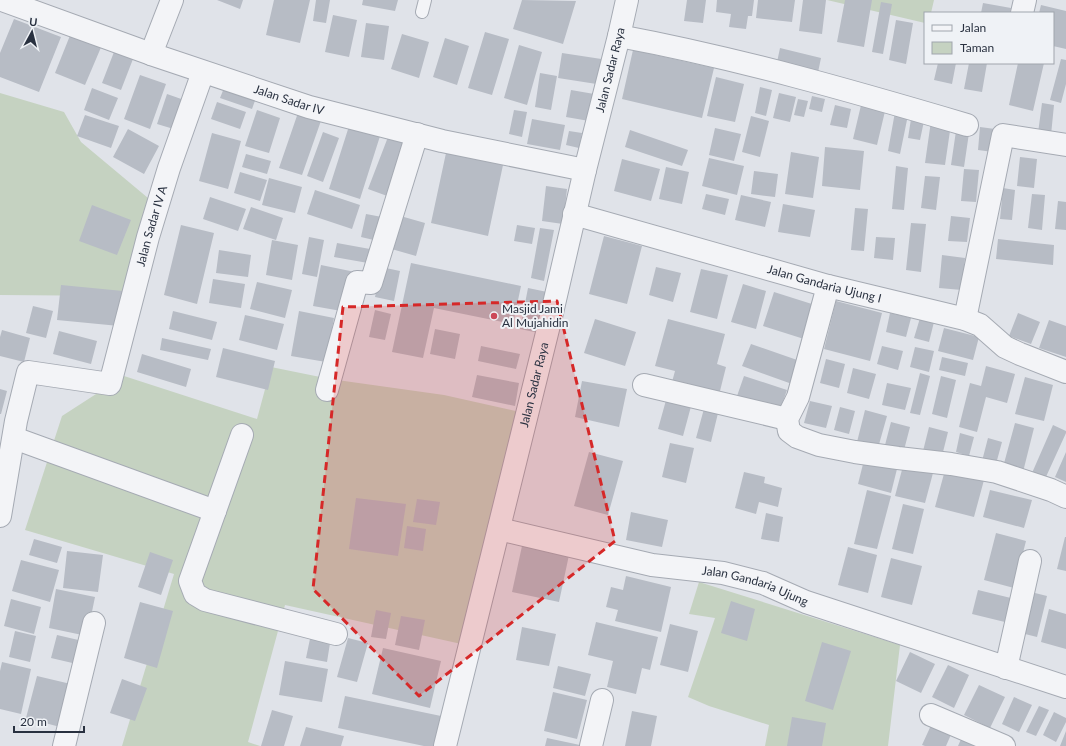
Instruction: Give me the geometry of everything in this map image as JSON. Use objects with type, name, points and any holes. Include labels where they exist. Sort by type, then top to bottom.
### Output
[{"type":"street","name":"Jalan Sadar IV","points":[[2,0],[150,54],[310,107],[442,141],[585,170]]},
{"type":"street","points":[[150,54],[172,0]]},
{"type":"street","name":"Jalan Sadar Raya","points":[[444,746],[499,529],[627,0]]},
{"type":"street","points":[[1022,12],[1025,0]]},
{"type":"street","points":[[619,36],[659,43],[738,61],[966,125]]},
{"type":"street","name":"Jalan Sadar IV A","points":[[14,438],[16,421],[28,372],[110,384],[148,237],[169,168],[203,72]]},
{"type":"street","points":[[327,390],[357,282],[371,283],[417,134]]},
{"type":"street","points":[[965,319],[1003,135],[1066,145]]},
{"type":"street","name":"Jalan Gandaria Ujung I","points":[[574,214],[828,286],[965,319],[980,325],[1005,347],[1066,372]]},
{"type":"street","points":[[828,286],[798,397],[787,419],[789,431],[797,437],[819,444],[855,452],[951,464],[997,472],[1051,490],[1066,497]]},
{"type":"street","points":[[644,385],[787,419]]},
{"type":"street","points":[[242,436],[190,581],[194,594],[205,600],[336,634]]},
{"type":"street","points":[[0,516],[14,438],[215,510]]},
{"type":"street","name":"Jalan Gandaria Ujung","points":[[499,529],[652,565],[722,573],[763,583],[806,602],[1066,687]]},
{"type":"street","points":[[1006,668],[1030,561]]},
{"type":"street","points":[[64,746],[94,623]]},
{"type":"street","points":[[591,746],[602,700]]},
{"type":"street","points":[[931,715],[1004,746]]},
{"type":"lane","points":[[422,12],[426,0]]},
{"type":"highlighted area","points":[[557,301],[615,541],[419,696],[313,589],[343,307]]},
{"type":"green space","points":[[827,0],[934,0],[931,12],[924,12],[924,23]]},
{"type":"green space","points":[[0,93],[64,112],[81,142],[148,198],[127,296],[0,295]]},
{"type":"green space","points":[[271,367],[330,379],[444,395],[520,412],[466,645],[285,605],[248,742],[260,746],[122,746],[174,574],[25,530],[62,416],[124,376],[257,419]]},
{"type":"green space","points":[[699,582],[900,645],[888,746],[765,746],[769,725],[709,706],[688,697],[715,618],[689,614]]},
{"type":"building","points":[[217,0],[243,0],[240,9]]},
{"type":"building","points":[[274,0],[310,0],[300,43],[266,35]]},
{"type":"building","points":[[316,0],[330,0],[326,23],[313,21]]},
{"type":"building","points":[[363,0],[398,0],[395,11],[362,5]]},
{"type":"building","points":[[522,0],[576,1],[563,44],[513,29]]},
{"type":"building","points":[[687,0],[706,0],[703,23],[684,21]]},
{"type":"building","points":[[717,0],[754,0],[752,16],[748,16],[746,29],[729,27],[731,14],[716,12]]},
{"type":"building","points":[[758,0],[795,0],[792,22],[756,18]]},
{"type":"building","points":[[803,0],[826,0],[822,34],[799,31]]},
{"type":"building","points":[[845,0],[872,0],[864,47],[837,42]]},
{"type":"building","points":[[881,2],[892,4],[883,54],[872,52]]},
{"type":"building","points":[[983,3],[1011,8],[1010,12],[981,12]]},
{"type":"building","points":[[1041,5],[1066,11],[1066,49],[1054,46],[1054,12],[1039,12]]},
{"type":"building","points":[[333,15],[357,20],[349,57],[325,52]]},
{"type":"building","points":[[14,19],[61,37],[39,92],[0,77],[0,53]]},
{"type":"building","points":[[896,20],[913,23],[906,64],[889,60]]},
{"type":"building","points":[[366,23],[389,26],[384,60],[361,57]]},
{"type":"building","points":[[485,32],[509,39],[492,95],[468,88]]},
{"type":"building","points":[[71,33],[102,45],[85,85],[55,73]]},
{"type":"building","points":[[402,34],[429,42],[419,78],[391,69]]},
{"type":"building","points":[[445,38],[469,46],[457,85],[433,77]]},
{"type":"building","points":[[519,45],[542,52],[527,105],[504,98]]},
{"type":"building","points":[[780,48],[821,58],[817,77],[776,67]]},
{"type":"building","points":[[633,50],[714,68],[702,118],[622,99]]},
{"type":"building","points":[[114,52],[133,59],[121,90],[102,83]]},
{"type":"building","points":[[562,53],[608,60],[603,85],[558,78]]},
{"type":"building","points":[[1061,59],[1066,60],[1066,84],[1061,103],[1050,100]]},
{"type":"building","points":[[938,64],[956,64],[952,84],[934,80]]},
{"type":"building","points":[[969,64],[987,64],[982,92],[964,89]]},
{"type":"building","points":[[1018,64],[1044,64],[1033,111],[1009,105]]},
{"type":"building","points":[[540,73],[557,76],[551,110],[535,107]]},
{"type":"building","points":[[140,75],[166,84],[150,129],[124,119]]},
{"type":"building","points":[[716,77],[744,84],[735,122],[707,116]]},
{"type":"building","points":[[226,83],[257,95],[252,109],[220,98]]},
{"type":"building","points":[[760,87],[772,90],[766,116],[755,113]]},
{"type":"building","points":[[92,88],[118,98],[109,120],[84,110]]},
{"type":"building","points":[[571,90],[600,95],[595,122],[566,117]]},
{"type":"building","points":[[779,93],[796,97],[790,122],[773,118]]},
{"type":"building","points":[[167,94],[187,101],[177,130],[157,124]]},
{"type":"building","points":[[812,96],[825,99],[822,112],[809,109]]},
{"type":"building","points":[[798,99],[808,101],[804,117],[794,115]]},
{"type":"building","points":[[862,101],[886,107],[877,145],[853,139]]},
{"type":"building","points":[[217,102],[246,112],[240,129],[211,119]]},
{"type":"building","points":[[1042,103],[1054,105],[1051,135],[1038,133]]},
{"type":"building","points":[[835,105],[851,109],[847,128],[830,125]]},
{"type":"building","points":[[300,107],[323,115],[302,175],[279,168]]},
{"type":"building","points":[[257,110],[280,118],[269,153],[245,146]]},
{"type":"building","points":[[514,110],[527,112],[522,137],[509,134]]},
{"type":"building","points":[[895,112],[908,115],[900,154],[888,151]]},
{"type":"building","points":[[85,115],[119,126],[111,148],[77,136]]},
{"type":"building","points":[[751,116],[769,121],[760,157],[742,152]]},
{"type":"building","points":[[532,119],[565,125],[560,150],[527,144]]},
{"type":"building","points":[[911,119],[924,121],[920,140],[908,138]]},
{"type":"building","points":[[931,121],[951,124],[945,165],[925,163]]},
{"type":"building","points":[[350,123],[381,133],[360,199],[329,189]]},
{"type":"building","points":[[980,127],[995,129],[993,152],[978,150]]},
{"type":"building","points":[[715,128],[741,134],[734,161],[709,155]]},
{"type":"building","points":[[128,129],[159,146],[144,174],[113,157]]},
{"type":"building","points":[[630,130],[688,150],[682,166],[625,147]]},
{"type":"building","points":[[569,131],[582,133],[579,148],[566,145]]},
{"type":"building","points":[[956,131],[969,133],[964,167],[951,165]]},
{"type":"building","points":[[323,132],[339,138],[323,182],[307,176]]},
{"type":"building","points":[[212,133],[241,141],[228,189],[199,181]]},
{"type":"building","points":[[388,137],[409,145],[390,197],[368,189]]},
{"type":"building","points":[[825,147],[864,151],[860,190],[822,186]]},
{"type":"building","points":[[791,152],[819,157],[813,198],[785,194]]},
{"type":"building","points":[[446,153],[503,165],[488,236],[431,223]]},
{"type":"building","points":[[246,154],[271,161],[267,174],[242,167]]},
{"type":"building","points":[[1020,157],[1037,159],[1034,188],[1017,186]]},
{"type":"building","points":[[709,158],[744,166],[737,195],[702,186]]},
{"type":"building","points":[[622,159],[660,169],[651,201],[614,191]]},
{"type":"building","points":[[896,166],[908,168],[904,210],[892,209]]},
{"type":"building","points":[[666,167],[689,172],[682,204],[659,199]]},
{"type":"building","points":[[964,169],[979,170],[976,202],[961,201]]},
{"type":"building","points":[[754,171],[778,174],[775,197],[751,194]]},
{"type":"building","points":[[240,172],[267,180],[260,201],[234,193]]},
{"type":"building","points":[[925,176],[940,177],[936,210],[921,208]]},
{"type":"building","points":[[269,178],[302,187],[295,213],[262,205]]},
{"type":"building","points":[[546,186],[567,189],[563,224],[542,221]]},
{"type":"building","points":[[1003,188],[1015,190],[1012,220],[1000,219]]},
{"type":"building","points":[[315,190],[360,205],[352,229],[307,214]]},
{"type":"building","points":[[706,194],[729,199],[725,215],[702,209]]},
{"type":"building","points":[[1032,194],[1045,195],[1042,230],[1028,228]]},
{"type":"building","points":[[741,195],[771,202],[765,227],[735,220]]},
{"type":"building","points":[[210,197],[246,209],[238,231],[203,219]]},
{"type":"building","points":[[1058,201],[1066,202],[1066,230],[1055,229]]},
{"type":"building","points":[[783,204],[815,210],[810,237],[778,232]]},
{"type":"building","points":[[92,205],[131,220],[117,255],[79,241]]},
{"type":"building","points":[[251,207],[283,218],[276,240],[243,229]]},
{"type":"building","points":[[855,208],[868,209],[864,251],[851,250]]},
{"type":"building","points":[[366,214],[382,217],[378,241],[361,237]]},
{"type":"building","points":[[397,215],[425,223],[416,256],[388,248]]},
{"type":"building","points":[[951,216],[970,218],[967,242],[948,241]]},
{"type":"building","points":[[911,223],[926,224],[921,272],[906,270]]},
{"type":"building","points":[[181,225],[214,233],[197,304],[164,295]]},
{"type":"building","points":[[517,225],[535,228],[532,244],[514,241]]},
{"type":"building","points":[[540,228],[554,230],[544,281],[531,278]]},
{"type":"building","points":[[604,236],[642,246],[627,304],[589,294]]},
{"type":"building","points":[[309,237],[324,240],[317,277],[302,274]]},
{"type":"building","points":[[876,237],[895,238],[893,260],[874,258]]},
{"type":"building","points":[[998,239],[1054,245],[1053,265],[996,259]]},
{"type":"building","points":[[272,240],[298,245],[292,280],[266,275]]},
{"type":"building","points":[[337,243],[370,249],[368,263],[334,257]]},
{"type":"building","points":[[219,250],[251,255],[248,277],[216,273]]},
{"type":"building","points":[[942,255],[965,258],[962,290],[939,288]]},
{"type":"building","name":"Masjid Jami Al Mujahidin","points":[[411,263],[521,286],[513,324],[434,308],[423,358],[392,352]]},
{"type":"building","points":[[321,265],[355,272],[347,312],[313,306]]},
{"type":"building","points":[[381,267],[400,271],[394,301],[375,297]]},
{"type":"building","points":[[656,267],[681,273],[673,302],[649,295]]},
{"type":"building","points":[[701,269],[728,275],[717,319],[690,312]]},
{"type":"building","points":[[213,279],[245,284],[241,308],[209,303]]},
{"type":"building","points":[[257,282],[292,290],[285,318],[250,309]]},
{"type":"building","points":[[743,284],[766,291],[756,329],[731,322]]},
{"type":"building","points":[[61,285],[123,291],[119,326],[57,320]]},
{"type":"building","points":[[528,288],[552,293],[544,334],[520,329]]},
{"type":"building","points":[[774,292],[815,305],[804,339],[763,326]]},
{"type":"building","points":[[836,301],[882,313],[870,361],[824,349]]},
{"type":"building","points":[[33,306],[53,311],[46,338],[26,333]]},
{"type":"building","points":[[375,310],[391,314],[385,340],[369,337]]},
{"type":"building","points":[[173,311],[217,322],[212,340],[169,329]]},
{"type":"building","points":[[299,311],[334,318],[326,362],[291,356]]},
{"type":"building","points":[[890,313],[911,318],[906,337],[886,332]]},
{"type":"building","points":[[1018,313],[1040,322],[1031,344],[1009,336]]},
{"type":"building","points":[[245,315],[284,324],[277,350],[239,340]]},
{"type":"building","points":[[920,318],[934,322],[929,342],[914,338]]},
{"type":"building","points":[[595,319],[636,332],[625,366],[584,353]]},
{"type":"building","points":[[668,319],[725,334],[717,364],[726,367],[719,395],[672,382],[675,371],[655,366]]},
{"type":"building","points":[[1049,320],[1066,326],[1066,357],[1039,348]]},
{"type":"building","points":[[944,328],[979,337],[973,360],[938,351]]},
{"type":"building","points":[[435,329],[460,334],[455,359],[430,354]]},
{"type":"building","points":[[2,330],[30,338],[24,362],[0,356],[0,337]]},
{"type":"building","points":[[59,331],[97,341],[91,364],[53,354]]},
{"type":"building","points":[[162,338],[211,349],[208,360],[160,350]]},
{"type":"building","points":[[751,344],[800,361],[792,384],[742,366]]},
{"type":"building","points":[[481,346],[520,354],[516,369],[478,361]]},
{"type":"building","points":[[882,346],[903,351],[898,370],[877,364]]},
{"type":"building","points":[[915,347],[934,351],[929,372],[910,367]]},
{"type":"building","points":[[223,348],[275,361],[268,390],[216,377]]},
{"type":"building","points":[[142,354],[191,369],[186,387],[137,372]]},
{"type":"building","points":[[942,357],[968,363],[965,376],[939,370]]},
{"type":"building","points":[[826,359],[845,364],[839,388],[820,383]]},
{"type":"building","points":[[986,366],[1015,374],[1007,403],[986,397],[977,432],[959,427],[970,383],[981,386]]},
{"type":"building","points":[[853,368],[876,374],[869,399],[847,393]]},
{"type":"building","points":[[920,373],[930,376],[920,415],[910,413]]},
{"type":"building","points":[[477,375],[519,383],[515,406],[472,397]]},
{"type":"building","points":[[744,376],[787,390],[780,410],[737,396]]},
{"type":"building","points":[[941,376],[956,380],[947,418],[932,414]]},
{"type":"building","points":[[1025,377],[1053,385],[1044,421],[1015,414]]},
{"type":"building","points":[[582,381],[627,389],[619,427],[575,417]]},
{"type":"building","points":[[887,383],[911,388],[905,410],[882,405]]},
{"type":"building","points":[[0,389],[7,391],[1,414],[0,414]]},
{"type":"building","points":[[668,393],[693,399],[683,436],[658,429]]},
{"type":"building","points":[[810,401],[832,406],[826,428],[804,423]]},
{"type":"building","points":[[705,405],[719,409],[711,442],[696,438]]},
{"type":"building","points":[[840,407],[855,411],[849,434],[834,430]]},
{"type":"building","points":[[865,410],[887,416],[878,448],[857,442]]},
{"type":"building","points":[[891,422],[910,427],[904,450],[885,445]]},
{"type":"building","points":[[1015,423],[1034,428],[1023,472],[1003,467]]},
{"type":"building","points":[[1053,425],[1066,431],[1066,433],[1045,479],[1032,473]]},
{"type":"building","points":[[929,427],[948,432],[942,456],[923,451]]},
{"type":"building","points":[[960,433],[974,437],[969,456],[956,452]]},
{"type":"building","points":[[988,438],[1002,442],[996,464],[982,461]]},
{"type":"building","points":[[670,443],[694,448],[686,483],[662,477]]},
{"type":"building","points":[[589,452],[623,461],[608,515],[574,506]]},
{"type":"building","points":[[1066,452],[1066,482],[1055,477]]},
{"type":"building","points":[[865,456],[898,465],[891,493],[858,484]]},
{"type":"building","points":[[903,466],[933,473],[925,503],[895,496]]},
{"type":"building","points":[[945,470],[984,480],[974,517],[935,507]]},
{"type":"building","points":[[744,472],[765,477],[764,483],[782,488],[778,507],[759,502],[756,514],[735,508]]},
{"type":"building","points":[[867,490],[891,496],[877,549],[854,544]]},
{"type":"building","points":[[990,490],[1032,500],[1024,528],[983,517]]},
{"type":"building","points":[[356,498],[406,504],[398,556],[349,549]]},
{"type":"building","points":[[417,499],[440,502],[436,525],[413,522]]},
{"type":"building","points":[[903,504],[924,509],[913,554],[892,549]]},
{"type":"building","points":[[631,512],[668,520],[662,547],[626,540]]},
{"type":"building","points":[[766,513],[783,517],[779,542],[761,539]]},
{"type":"building","points":[[407,526],[426,529],[423,551],[404,548]]},
{"type":"building","points":[[996,533],[1026,541],[1014,588],[984,580]]},
{"type":"building","points":[[1066,537],[1066,571],[1057,569]]},
{"type":"building","points":[[34,539],[62,547],[57,563],[29,555]]},
{"type":"building","points":[[522,546],[569,555],[559,602],[512,592]]},
{"type":"building","points":[[848,547],[877,555],[868,593],[838,585]]},
{"type":"building","points":[[67,551],[103,555],[98,592],[63,588]]},
{"type":"building","points":[[150,552],[173,560],[161,595],[138,587]]},
{"type":"building","points":[[891,558],[922,566],[912,605],[881,597]]},
{"type":"building","points":[[21,560],[59,570],[50,602],[12,591]]},
{"type":"building","points":[[626,576],[671,587],[661,632],[615,621],[618,610],[606,607],[611,587],[623,590]]},
{"type":"building","points":[[56,589],[95,597],[87,636],[49,628]]},
{"type":"building","points":[[978,590],[1015,599],[1009,623],[972,614]]},
{"type":"building","points":[[1027,591],[1047,596],[1037,637],[1017,632]]},
{"type":"building","points":[[11,599],[41,607],[34,634],[4,626]]},
{"type":"building","points":[[731,601],[755,609],[747,641],[721,633]]},
{"type":"building","points":[[140,602],[173,611],[157,668],[124,658]]},
{"type":"building","points":[[1049,609],[1066,614],[1066,649],[1041,642]]},
{"type":"building","points":[[376,610],[391,613],[386,639],[371,637]]},
{"type":"building","points":[[401,616],[425,620],[419,650],[395,645]]},
{"type":"building","points":[[596,622],[658,637],[650,670],[642,668],[636,694],[607,687],[613,661],[588,655]]},
{"type":"building","points":[[670,624],[698,631],[688,672],[660,665]]},
{"type":"building","points":[[522,627],[556,634],[549,666],[516,660]]},
{"type":"building","points":[[15,631],[36,636],[30,662],[9,657]]},
{"type":"building","points":[[311,634],[331,637],[327,662],[306,658]]},
{"type":"building","points":[[57,635],[87,642],[81,665],[51,658]]},
{"type":"building","points":[[348,638],[368,643],[357,682],[337,677]]},
{"type":"building","points":[[822,642],[851,651],[833,710],[805,701]]},
{"type":"building","points":[[383,648],[441,661],[430,708],[372,694]]},
{"type":"building","points":[[910,652],[935,664],[921,693],[896,681]]},
{"type":"building","points":[[285,661],[328,669],[322,702],[279,695]]},
{"type":"building","points":[[2,662],[31,669],[21,714],[0,709],[0,671]]},
{"type":"building","points":[[948,665],[969,675],[954,708],[932,697]]},
{"type":"building","points":[[558,666],[591,674],[585,696],[553,688]]},
{"type":"building","points":[[37,676],[75,685],[64,728],[26,718]]},
{"type":"building","points":[[122,679],[147,688],[135,721],[110,713]]},
{"type":"building","points":[[979,685],[1005,697],[990,728],[964,715]]},
{"type":"building","points":[[553,692],[587,700],[577,739],[544,731]]},
{"type":"building","points":[[345,696],[441,716],[434,746],[424,746],[338,728]]},
{"type":"building","points":[[1014,697],[1032,705],[1019,732],[1002,724]]},
{"type":"building","points":[[1039,706],[1049,710],[1036,736],[1026,732]]},
{"type":"building","points":[[272,710],[293,716],[284,746],[261,746]]},
{"type":"building","points":[[632,711],[657,716],[651,746],[625,746]]},
{"type":"building","points":[[1054,712],[1066,718],[1066,722],[1056,742],[1043,735]]},
{"type":"building","points":[[792,717],[826,723],[822,746],[787,746]]},
{"type":"building","points":[[933,721],[953,730],[946,746],[922,745]]},
{"type":"building","points":[[306,727],[344,736],[341,746],[300,746]]},
{"type":"building","points":[[1066,731],[1066,746],[1060,746]]},
{"type":"building","points":[[962,737],[980,746],[958,746]]},
{"type":"building","points":[[547,738],[580,745],[580,746],[545,746]]},
{"type":"place","name":"Masjid Jami Al Mujahidin","points":[[494,316]]}]
